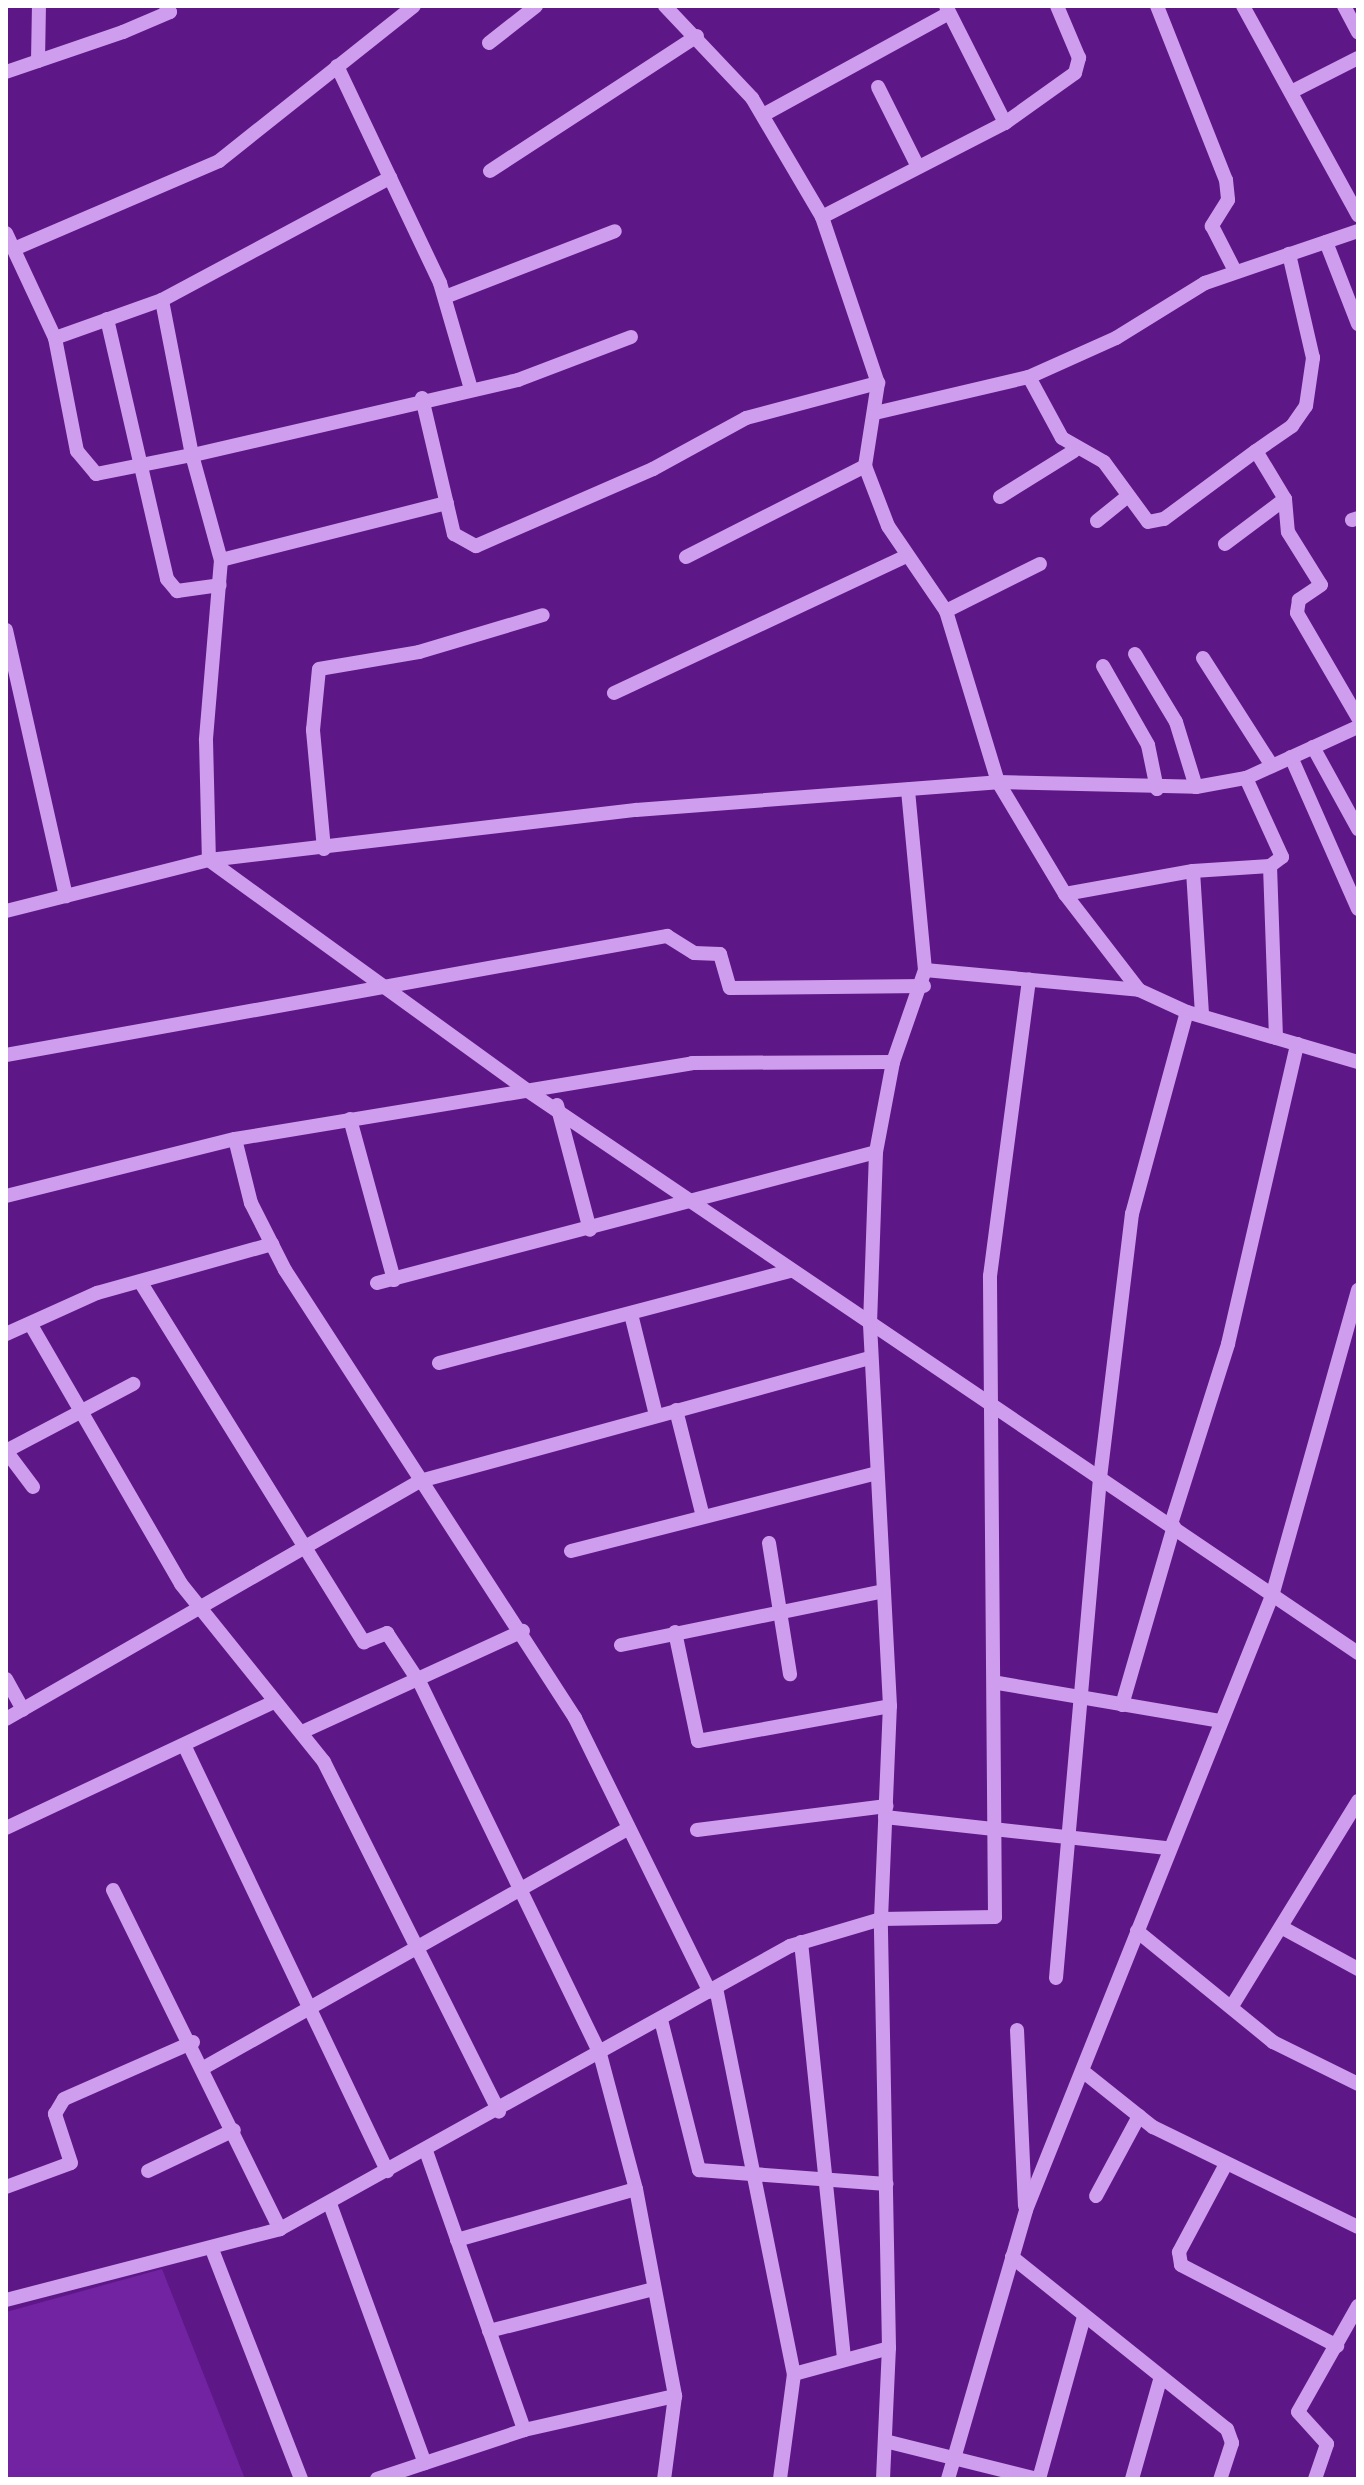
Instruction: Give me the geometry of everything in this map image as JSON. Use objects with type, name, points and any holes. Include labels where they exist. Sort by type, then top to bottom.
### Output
[{"type":"street","points":[[38,61],[39,6]]},
{"type":"street","points":[[14,249],[219,161],[414,6]]},
{"type":"street","points":[[489,43],[536,6]]},
{"type":"street","points":[[665,6],[697,36],[763,115],[822,217],[878,383],[865,466],[906,556],[946,611],[998,782],[1065,894],[1139,990]]},
{"type":"street","points":[[822,217],[1005,123],[1079,69],[1057,6]]},
{"type":"street","points":[[1157,6],[1226,180],[1228,200],[1212,226],[1235,271]]},
{"type":"street","points":[[1243,6],[1358,215]]},
{"type":"street","points":[[1344,6],[1358,32]]},
{"type":"street","points":[[6,72],[172,8]]},
{"type":"street","points":[[763,115],[948,9],[1005,123]]},
{"type":"street","points":[[490,171],[697,36]]},
{"type":"street","points":[[1291,92],[1358,58]]},
{"type":"street","points":[[337,66],[445,297],[471,389]]},
{"type":"street","points":[[878,87],[918,167]]},
{"type":"street","points":[[55,338],[162,300],[390,178]]},
{"type":"street","points":[[445,297],[615,231]]},
{"type":"street","points":[[875,413],[1029,377],[1235,271],[1358,231]]},
{"type":"street","points":[[6,233],[55,338],[83,466],[96,474],[192,455],[422,398],[518,380],[631,337]]},
{"type":"street","points":[[1326,242],[1358,324]]},
{"type":"street","points":[[1029,377],[1074,451],[1104,462],[1143,519],[1157,522],[1301,416],[1311,380],[1308,328],[1289,254]]},
{"type":"street","points":[[162,300],[192,455],[221,560],[206,740],[209,860]]},
{"type":"street","points":[[107,319],[172,589],[220,585]]},
{"type":"street","points":[[422,398],[454,534],[476,546],[653,469],[746,418],[878,383]]},
{"type":"street","points":[[1000,497],[1074,451]]},
{"type":"street","points":[[1256,451],[1285,499],[1288,532],[1321,585],[1299,600],[1297,613],[1358,718]]},
{"type":"street","points":[[686,557],[865,466]]},
{"type":"street","points":[[1097,521],[1127,497]]},
{"type":"street","points":[[1225,544],[1285,499]]},
{"type":"street","points":[[221,560],[447,503]]},
{"type":"street","points":[[614,693],[906,556]]},
{"type":"street","points":[[946,611],[1040,564]]},
{"type":"street","points":[[324,849],[313,730],[319,669],[419,652],[543,615]]},
{"type":"street","points":[[6,630],[66,896]]},
{"type":"street","points":[[1135,654],[1176,722],[1196,787]]},
{"type":"street","points":[[1203,658],[1272,766]]},
{"type":"street","points":[[1103,666],[1148,745],[1157,789]]},
{"type":"street","points":[[6,911],[209,860],[324,849],[636,810],[998,782],[1157,789],[1196,787],[1246,778],[1358,727]]},
{"type":"street","points":[[1313,747],[1358,829]]},
{"type":"street","points":[[1291,757],[1358,909]]},
{"type":"street","points":[[1065,894],[1193,871],[1270,866],[1282,854],[1246,778]]},
{"type":"street","points":[[883,2479],[889,2348],[881,1919],[890,1706],[870,1324],[876,1152],[893,1062],[924,986],[908,790]]},
{"type":"street","points":[[209,860],[373,984],[525,1089],[557,1105],[691,1196],[790,1271],[995,1405],[1358,1653]]},
{"type":"street","points":[[1270,866],[1276,1038]]},
{"type":"street","points":[[1193,871],[1202,1016]]},
{"type":"street","points":[[6,1055],[373,984],[667,936],[694,953],[720,954],[730,988],[924,986]]},
{"type":"street","points":[[925,970],[1139,990],[1187,1012],[1358,1062]]},
{"type":"street","points":[[7,2295],[213,2252],[280,2229],[499,2112],[801,1942],[881,1919],[995,1917],[998,1683],[995,1405],[990,1276],[1029,980]]},
{"type":"street","points":[[1056,1978],[1073,1835],[1100,1478],[1132,1214],[1187,1012]]},
{"type":"street","points":[[1122,1705],[1172,1525],[1228,1344],[1297,1044]]},
{"type":"street","points":[[6,1196],[235,1139],[692,1063],[893,1062]]},
{"type":"street","points":[[557,1105],[590,1230]]},
{"type":"street","points":[[350,1119],[394,1280]]},
{"type":"street","points":[[235,1139],[251,1203],[272,1244],[420,1481],[523,1631],[575,1718],[627,1829],[713,1990],[758,2176],[794,2374],[780,2479]]},
{"type":"street","points":[[377,1283],[590,1230],[691,1196],[876,1152]]},
{"type":"street","points":[[6,1334],[97,1293],[272,1244]]},
{"type":"street","points":[[439,1363],[790,1271]]},
{"type":"street","points":[[141,1283],[364,1642],[387,1633],[420,1683],[600,2054],[636,2189],[675,2396],[664,2479]]},
{"type":"street","points":[[948,2479],[1026,2210],[1085,2073],[1167,1848],[1272,1596],[1358,1290]]},
{"type":"street","points":[[631,1314],[656,1415]]},
{"type":"street","points":[[31,1325],[78,1412],[202,1608],[274,1702],[302,1732],[419,1948],[499,2112]]},
{"type":"street","points":[[6,1719],[420,1481],[871,1358]]},
{"type":"street","points":[[33,1487],[6,1451],[133,1384]]},
{"type":"street","points":[[676,1410],[703,1517]]},
{"type":"street","points":[[571,1551],[877,1473]]},
{"type":"street","points":[[769,1543],[790,1674]]},
{"type":"street","points":[[621,1645],[883,1591]]},
{"type":"street","points":[[302,1732],[420,1683],[523,1631]]},
{"type":"street","points":[[675,1632],[698,1741],[890,1706]]},
{"type":"street","points":[[6,1679],[23,1710]]},
{"type":"street","points":[[998,1683],[1220,1721]]},
{"type":"street","points":[[6,1828],[185,1747],[274,1702]]},
{"type":"street","points":[[185,1747],[387,2171]]},
{"type":"street","points":[[1232,2006],[1358,1801]]},
{"type":"street","points":[[697,1830],[886,1812],[1167,1848]]},
{"type":"street","points":[[205,2067],[627,1829]]},
{"type":"street","points":[[113,1890],[193,2042],[280,2229]]},
{"type":"street","points":[[1281,1927],[1358,1969]]},
{"type":"street","points":[[1137,1931],[1273,2042],[1358,2084]]},
{"type":"street","points":[[801,1942],[828,2180],[844,2360]]},
{"type":"street","points":[[661,2020],[699,2170],[886,2184]]},
{"type":"street","points":[[1017,2030],[1026,2210]]},
{"type":"street","points":[[6,2187],[71,2163],[58,2103],[193,2042]]},
{"type":"street","points":[[1085,2073],[1139,2116],[1226,2164],[1358,2227]]},
{"type":"street","points":[[1096,2196],[1139,2116]]},
{"type":"street","points":[[148,2171],[234,2130]]},
{"type":"street","points":[[426,2151],[524,2430]]},
{"type":"street","points":[[1226,2164],[1179,2252],[1181,2265],[1337,2346]]},
{"type":"street","points":[[457,2240],[636,2189]]},
{"type":"street","points":[[330,2204],[425,2463]]},
{"type":"street","points":[[213,2252],[301,2479]]},
{"type":"street","points":[[1012,2257],[1160,2380],[1227,2429],[1232,2443],[1220,2479]]},
{"type":"street","points":[[489,2331],[654,2289]]},
{"type":"street","points":[[1315,2479],[1327,2444],[1298,2412],[1356,2315]]},
{"type":"street","points":[[885,2441],[955,2455],[1038,2479],[1084,2317]]},
{"type":"street","points":[[794,2374],[889,2348]]},
{"type":"street","points":[[1132,2479],[1160,2380]]},
{"type":"street","points":[[377,2479],[524,2430],[675,2396]]},
{"type":"shaded area","points":[[162,2269],[245,2479],[6,2479],[6,2312]]}]
